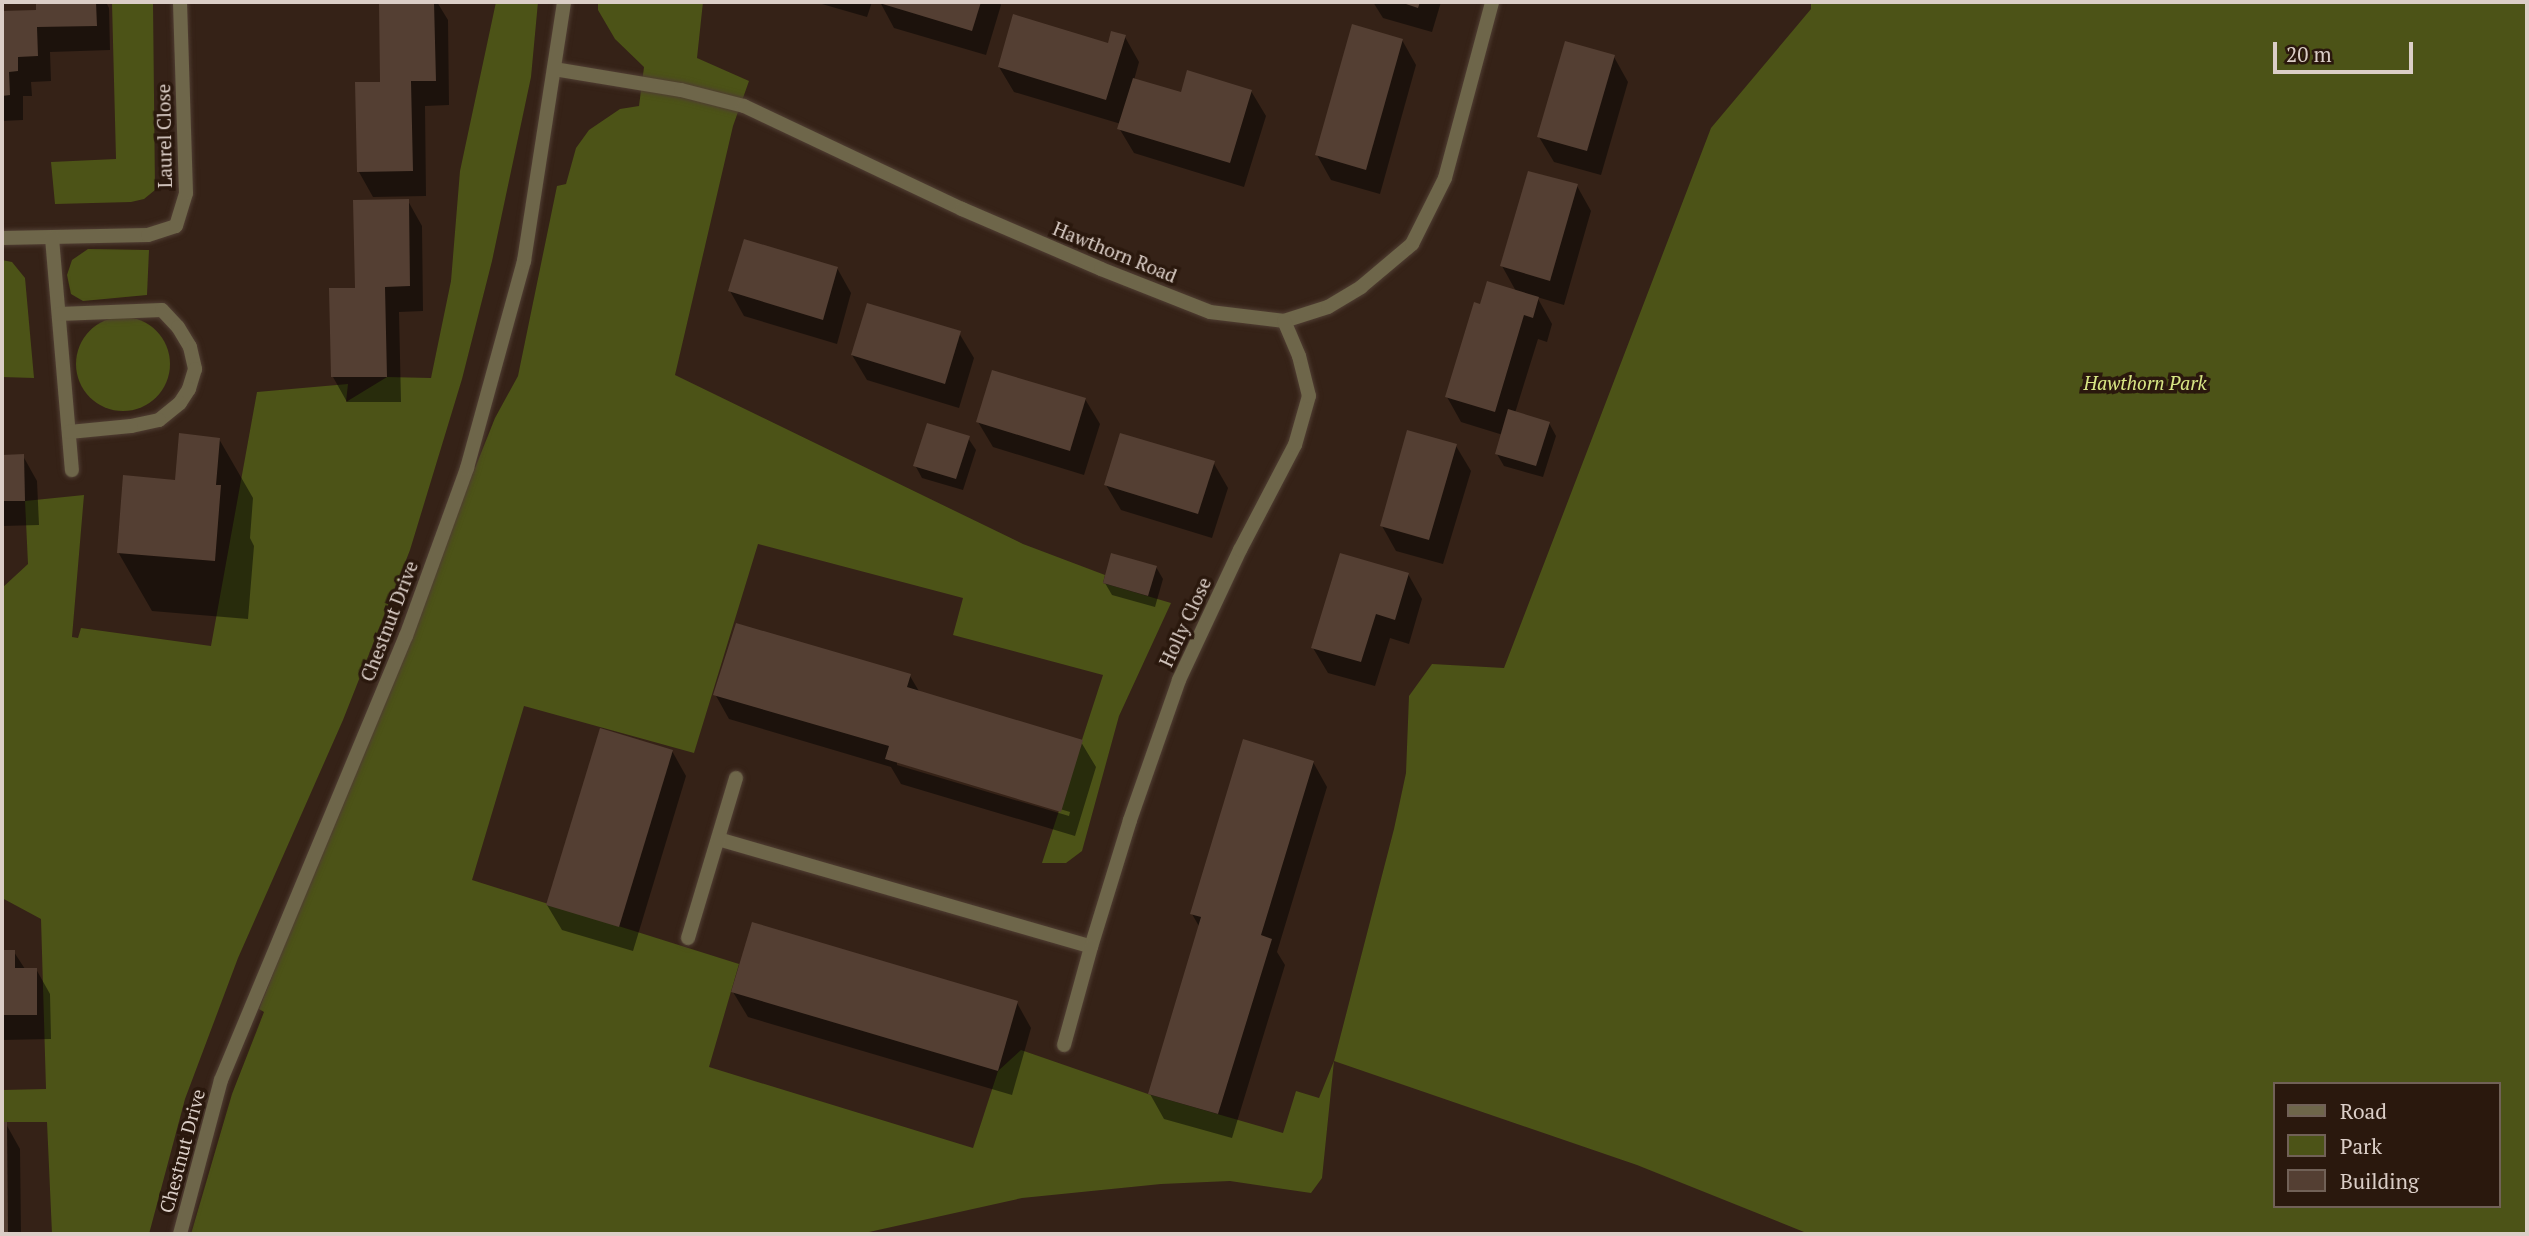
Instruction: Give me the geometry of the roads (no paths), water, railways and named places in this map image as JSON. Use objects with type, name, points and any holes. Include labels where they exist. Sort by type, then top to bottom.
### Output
[{"type":"street","name":"Laurel Close","points":[[2,238],[148,235],[176,226],[186,193],[180,2]]},
{"type":"street","name":"Chestnut Drive","points":[[180,1234],[220,1080],[406,636],[467,468],[524,261],[564,2]]},
{"type":"street","name":"Hawthorn Road","points":[[554,69],[681,90],[744,106],[962,209],[1210,312],[1284,321],[1328,307],[1361,287],[1412,244],[1445,178],[1492,2]]},
{"type":"street","points":[[52,238],[72,470]]},
{"type":"street","points":[[59,314],[162,310],[178,327],[190,347],[195,369],[189,389],[180,403],[159,420],[131,426],[69,432]]},
{"type":"street","name":"Holly Close","points":[[1064,1045],[1130,820],[1179,680],[1240,550],[1295,445],[1309,396],[1299,356],[1284,321]]},
{"type":"street","points":[[688,938],[736,778]]},
{"type":"street","points":[[719,839],[1091,947]]},
{"type":"park label","name":"Hawthorn Park","points":[[2145,383]]}]
